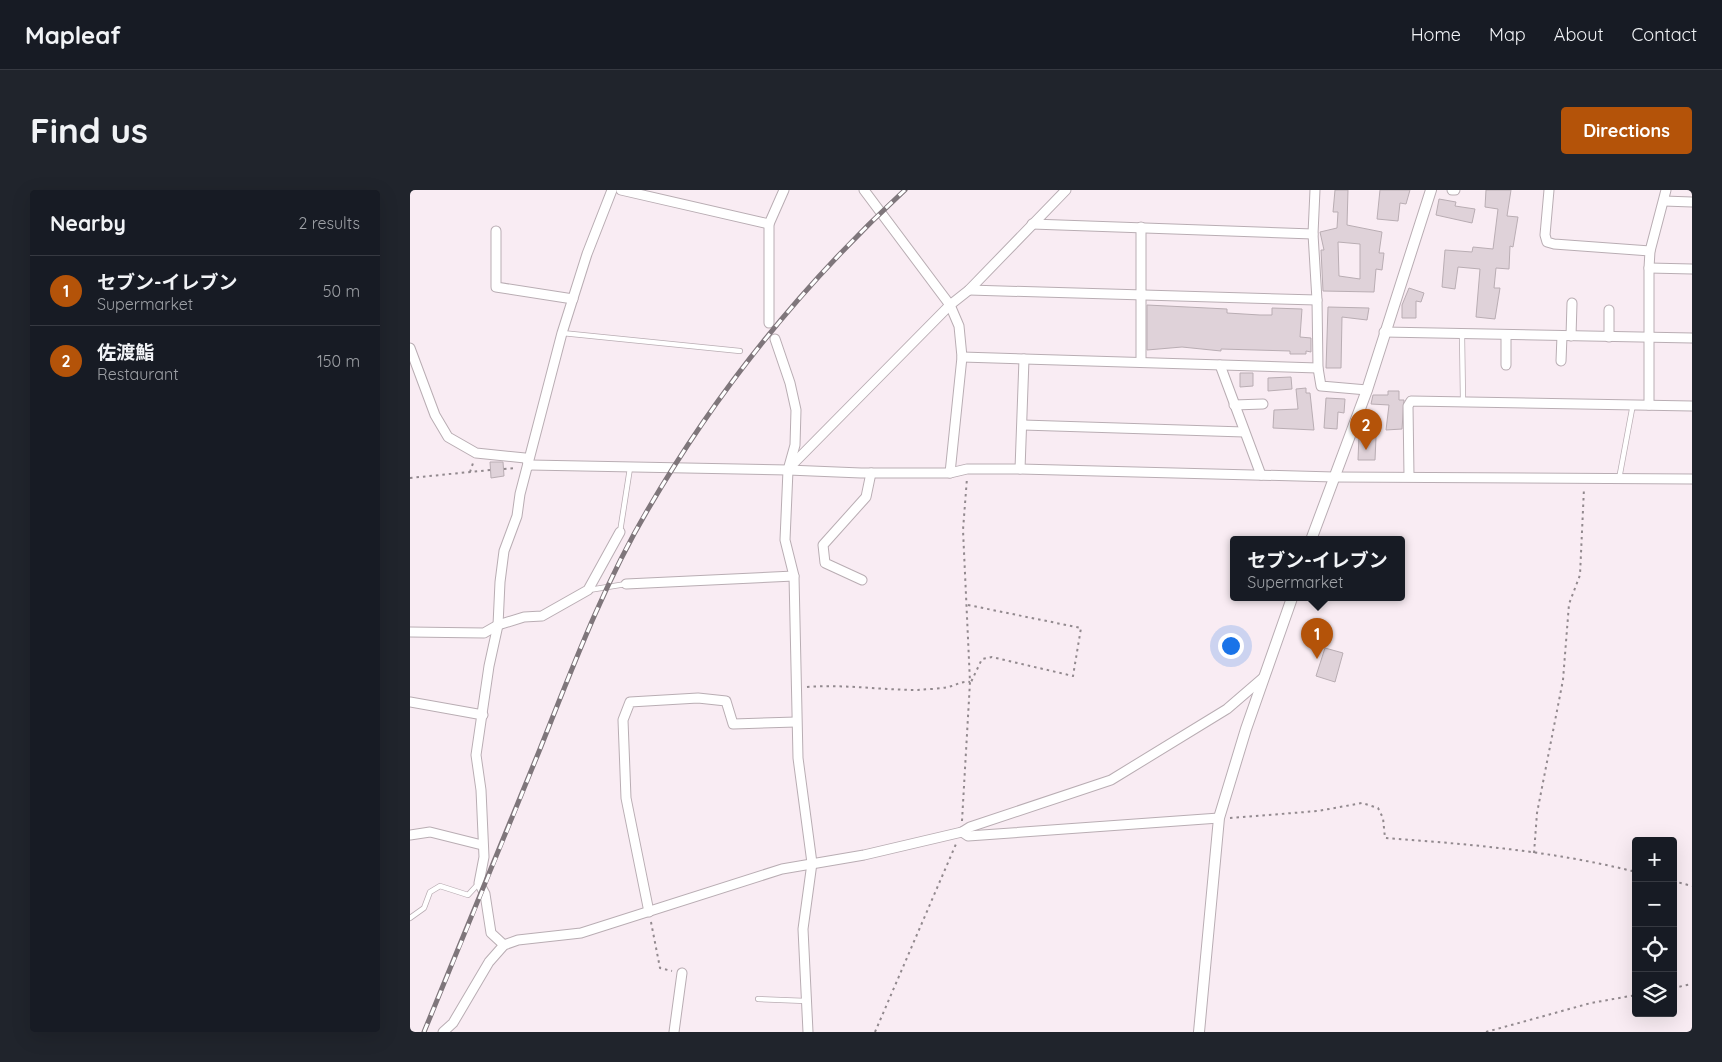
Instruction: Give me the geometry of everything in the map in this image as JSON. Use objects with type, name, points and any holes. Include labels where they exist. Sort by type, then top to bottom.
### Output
[{"type":"street","points":[[504,944],[491,933],[485,894],[479,884],[484,857],[481,790],[476,755],[480,721],[484,715],[489,666],[498,625],[504,551],[514,525],[520,494],[530,465],[562,333],[612,190]]},
{"type":"street","points":[[621,190],[769,224]]},
{"type":"street","points":[[769,324],[769,224],[784,190]]},
{"type":"street","points":[[864,190],[950,305],[958,326],[962,357],[950,473]]},
{"type":"street","points":[[788,470],[1066,190]]},
{"type":"street","points":[[1316,190],[1313,234],[1318,300],[1318,368],[1321,386],[1367,390]]},
{"type":"street","points":[[1313,536],[1367,390],[1431,190]]},
{"type":"street","points":[[1549,190],[1545,235],[1547,242],[1650,252]]},
{"type":"street","points":[[1649,405],[1648,268],[1650,252],[1666,190]]},
{"type":"street","points":[[1664,201],[1692,202]]},
{"type":"street","points":[[1032,224],[1313,234]]},
{"type":"street","points":[[1141,227],[1141,362]]},
{"type":"street","points":[[496,231],[496,287],[573,299]]},
{"type":"street","points":[[1648,268],[1692,269]]},
{"type":"street","points":[[968,290],[1318,300]]},
{"type":"street","points":[[1561,361],[1572,303]]},
{"type":"street","points":[[1609,310],[1609,337]]},
{"type":"street","points":[[1384,332],[1692,338]]},
{"type":"street","points":[[1506,335],[1506,366]]},
{"type":"street","points":[[775,339],[790,383],[796,410],[794,445],[788,470],[784,540],[794,576],[798,758],[812,863],[803,929],[808,1032]]},
{"type":"street","points":[[410,348],[435,415],[448,437],[476,453],[525,458],[530,465]]},
{"type":"street","points":[[962,357],[1318,368]]},
{"type":"street","points":[[1020,468],[1024,359]]},
{"type":"street","points":[[1220,365],[1261,475]]},
{"type":"street","points":[[1409,476],[1408,406],[1411,401],[1692,406]]},
{"type":"street","points":[[1234,405],[1263,404]]},
{"type":"street","points":[[1023,426],[1244,432]]},
{"type":"street","points":[[530,465],[871,473],[950,473],[967,468],[1020,468],[1334,477],[1409,476],[1584,480],[1692,479]]},
{"type":"street","points":[[862,580],[825,563],[824,545],[866,496],[871,473]]},
{"type":"street","points":[[410,632],[484,633],[498,625],[524,617],[542,616],[588,590],[620,532]]},
{"type":"street","points":[[626,584],[794,576]]},
{"type":"street","points":[[1199,1032],[1219,818],[1291,601]]},
{"type":"street","points":[[443,1032],[454,1028],[489,962],[504,944],[534,938],[581,933],[782,870],[864,855],[962,832],[970,827],[1111,780],[1227,709],[1264,678]]},
{"type":"street","points":[[649,912],[626,798],[623,720],[630,702],[698,698],[726,701],[733,724],[796,722]]},
{"type":"street","points":[[410,702],[484,715]]},
{"type":"street","points":[[962,832],[968,836],[1219,818]]},
{"type":"street","points":[[410,834],[430,832],[482,845]]},
{"type":"street","points":[[674,1032],[682,973]]},
{"type":"lane","points":[[562,333],[740,351]]},
{"type":"lane","points":[[1462,334],[1463,401]]},
{"type":"lane","points":[[1619,480],[1633,404]]},
{"type":"lane","points":[[620,532],[630,468]]},
{"type":"lane","points":[[588,590],[626,584]]},
{"type":"lane","points":[[410,918],[424,908],[430,892],[440,886],[468,895],[479,884]]},
{"type":"lane","points":[[758,999],[806,1000]]},
{"type":"path","points":[[875,1032],[962,832],[970,682],[968,605],[963,530],[967,468]]},
{"type":"path","points":[[410,478],[490,470]]},
{"type":"path","points":[[1534,854],[1537,812],[1564,680],[1569,604],[1580,575],[1584,480]]},
{"type":"path","points":[[968,605],[1082,628],[1073,676],[992,656],[982,659],[970,682]]},
{"type":"path","points":[[796,688],[834,685],[885,690],[920,690],[949,686],[964,681],[970,682]]},
{"type":"path","points":[[1219,818],[1318,811],[1362,803],[1378,808],[1383,818],[1385,838],[1453,842],[1610,865],[1632,871]]},
{"type":"path","points":[[1677,882],[1692,886]]},
{"type":"path","points":[[649,912],[660,968],[682,973]]},
{"type":"path","points":[[1677,987],[1692,984]]},
{"type":"path","points":[[1486,1032],[1591,1003],[1632,996]]},
{"type":"building","points":[[1335,190],[1348,190],[1347,225],[1382,232],[1379,253],[1384,253],[1382,270],[1376,269],[1374,292],[1323,291],[1321,250],[1324,250],[1320,232],[1337,228],[1338,212],[1333,212]],"holes":[[[1338,242],[1360,244],[1360,279],[1339,276]]]},
{"type":"building","points":[[1380,190],[1410,190],[1406,204],[1400,203],[1398,221],[1377,219]]},
{"type":"building","points":[[1486,190],[1511,190],[1507,216],[1518,217],[1513,247],[1510,246],[1509,269],[1496,268],[1494,288],[1500,288],[1495,319],[1476,317],[1480,269],[1458,267],[1455,289],[1442,287],[1445,250],[1472,252],[1473,247],[1493,249],[1498,209],[1485,207]]},
{"type":"building","points":[[1439,199],[1456,202],[1455,206],[1475,209],[1472,223],[1436,215]]},
{"type":"building","points":[[1409,288],[1424,293],[1421,302],[1416,301],[1416,318],[1402,318],[1402,305]]},
{"type":"building","points":[[1147,305],[1227,309],[1227,313],[1260,315],[1272,315],[1272,308],[1302,309],[1300,337],[1311,338],[1311,352],[1306,351],[1306,354],[1290,354],[1290,351],[1221,349],[1221,351],[1182,347],[1147,350]]},
{"type":"building","points":[[1328,307],[1369,308],[1367,320],[1342,317],[1341,368],[1326,368]]},
{"type":"building","points":[[1240,373],[1253,373],[1253,386],[1240,387]]},
{"type":"building","points":[[1291,377],[1292,389],[1268,391],[1268,378]]},
{"type":"building","points":[[1306,388],[1306,393],[1310,393],[1314,430],[1273,428],[1274,410],[1298,409],[1296,389]]},
{"type":"building","points":[[1388,391],[1399,391],[1399,400],[1404,400],[1402,429],[1386,430],[1389,405],[1371,404],[1373,395],[1388,395]]},
{"type":"building","points":[[1326,398],[1345,399],[1344,413],[1338,412],[1337,429],[1324,428]]},
{"type":"building","points":[[1367,434],[1368,437],[1376,437],[1375,460],[1358,460],[1359,435]]},
{"type":"building","points":[[490,462],[503,462],[504,476],[491,478]]},
{"type":"building","points":[[1325,648],[1343,653],[1335,682],[1316,676]]},
{"type":"railway","points":[[424,1032],[589,628],[631,539],[702,424],[764,341],[832,263],[905,190]]},
{"type":"place","name":"佐渡鮨","points":[[1366,450]]},
{"type":"place","name":"セブン-イレブン","points":[[1317,659]]}]
